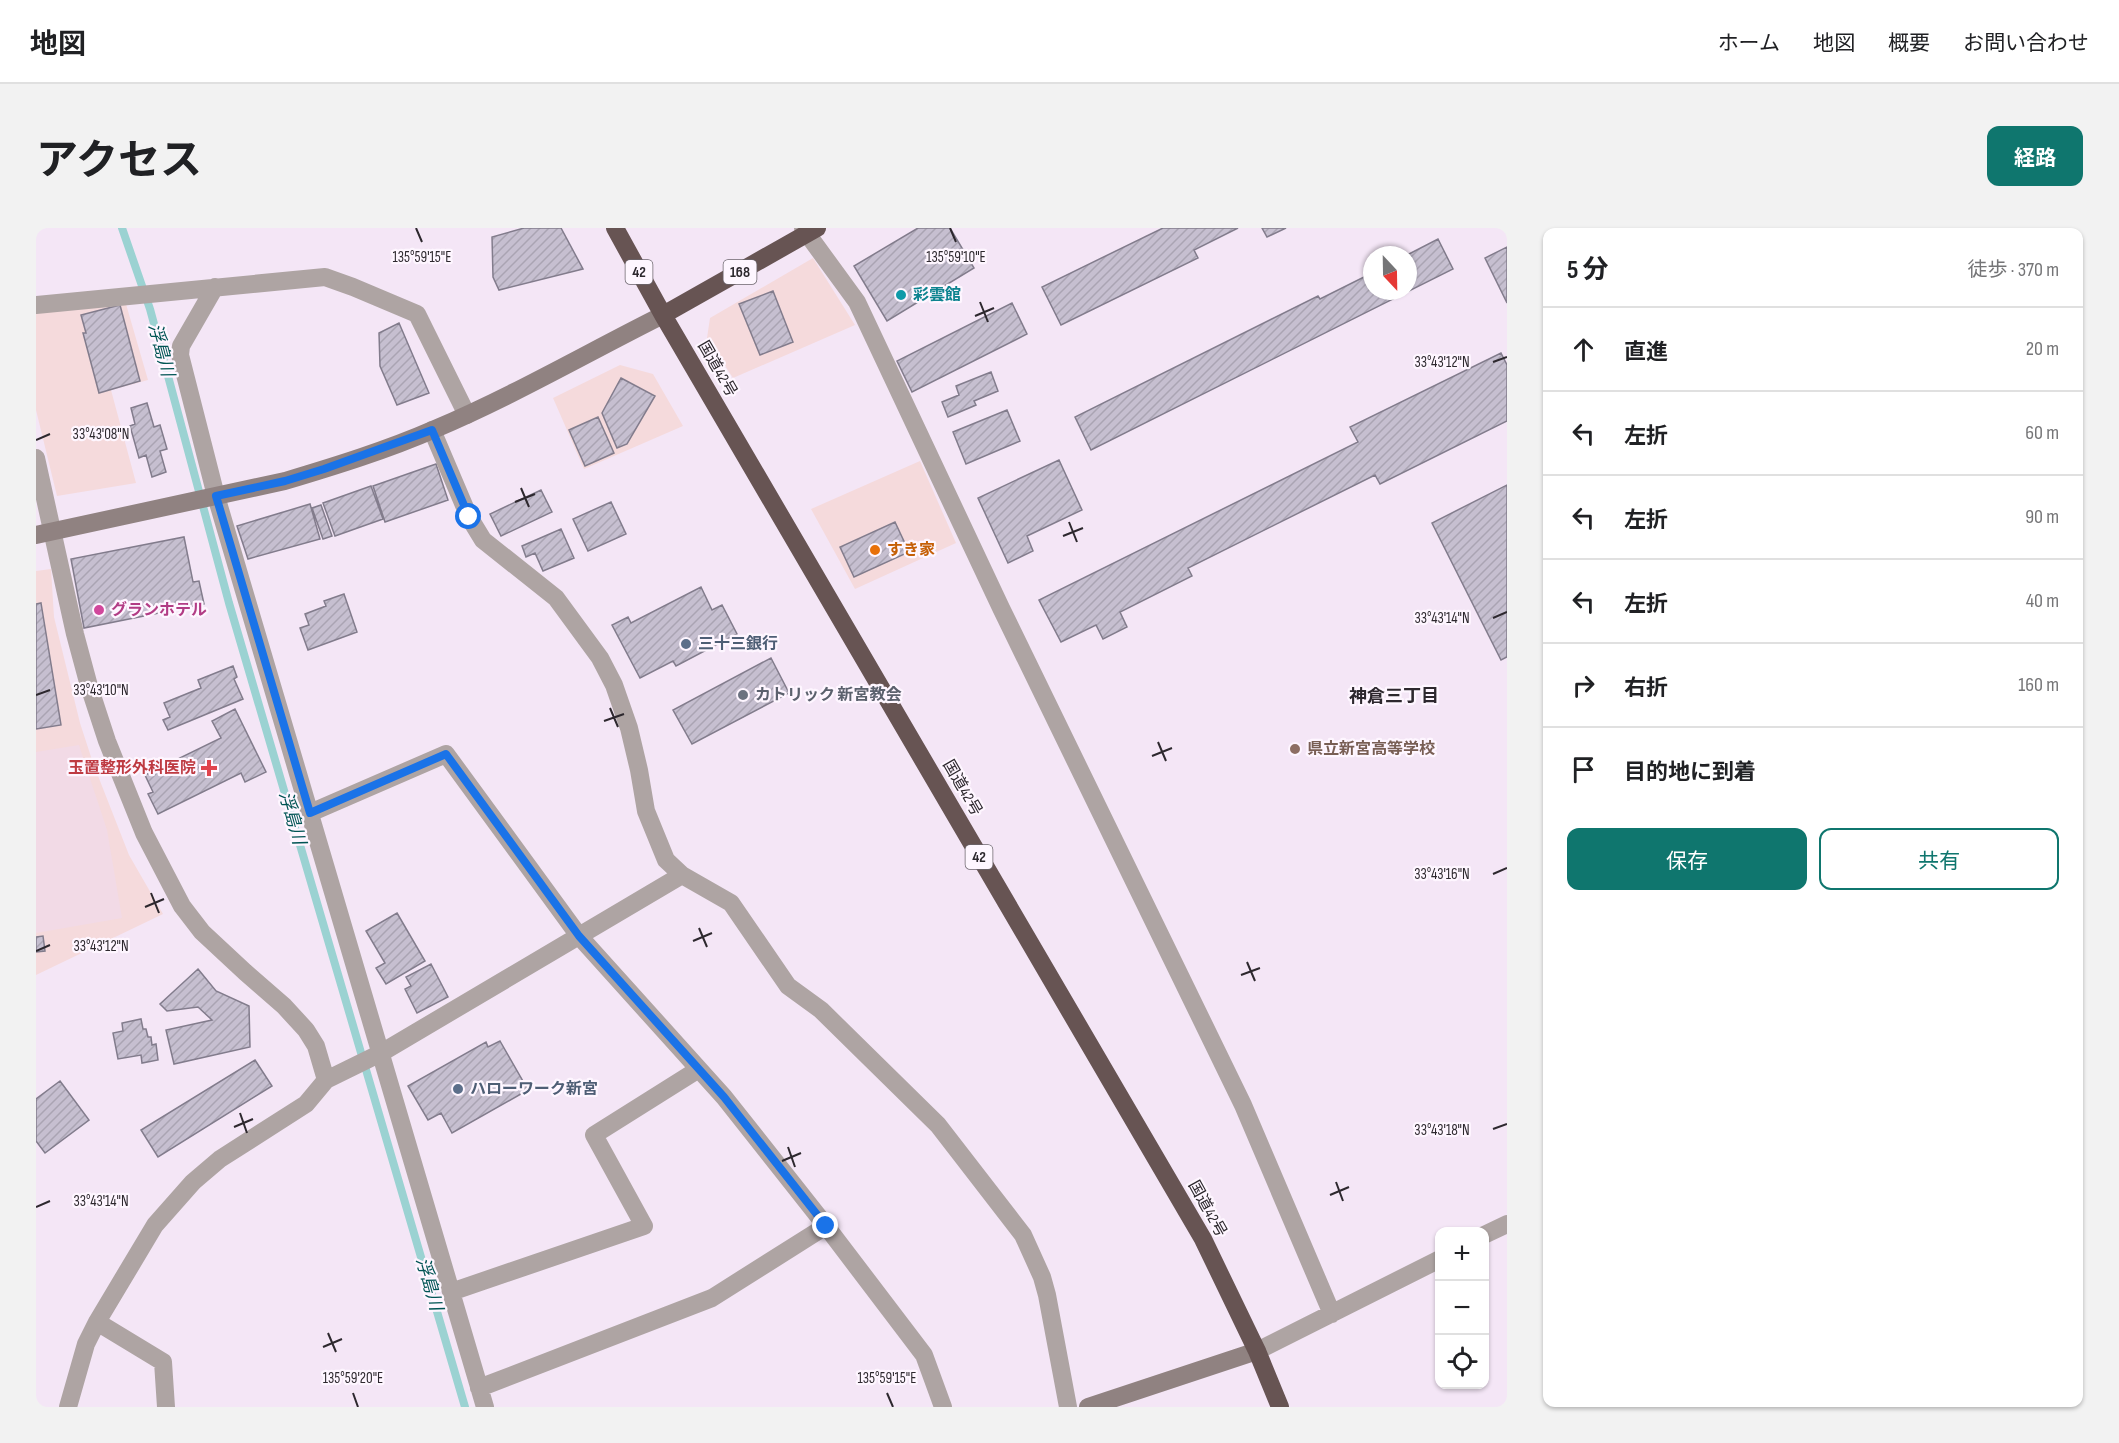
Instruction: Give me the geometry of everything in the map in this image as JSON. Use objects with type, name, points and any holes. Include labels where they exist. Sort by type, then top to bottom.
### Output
[{"type":"highway","name":"国道42号","points":[[615,228],[663,315],[1203,1239],[1257,1350],[1280,1407]]},
{"type":"highway","name":"168","points":[[663,315],[809,230]]},
{"type":"street","points":[[809,230],[857,302],[1001,608],[1243,1105],[1332,1314]]},
{"type":"street","points":[[36,305],[325,278],[417,314],[467,415]]},
{"type":"street","points":[[215,287],[182,346],[180,355],[216,496],[485,1407]]},
{"type":"street","points":[[45,534],[285,481],[324,469],[467,415],[663,315]]},
{"type":"street","points":[[432,430],[469,517],[483,540],[556,598],[600,658],[614,685],[629,728],[650,821],[666,860],[682,875],[731,903],[788,986],[820,1010],[938,1125],[1023,1235],[1042,1277],[1047,1295],[1068,1407]]},
{"type":"street","points":[[36,458],[45,534],[107,741],[144,833],[182,906],[202,932],[284,1006],[306,1030],[316,1046],[326,1080]]},
{"type":"street","points":[[310,813],[446,754],[579,936],[724,1097],[826,1226],[924,1355],[943,1407]]},
{"type":"street","points":[[68,1407],[86,1344],[97,1322],[155,1225],[192,1182],[220,1159],[306,1104],[326,1080],[381,1053],[682,875]]},
{"type":"street","points":[[451,1292],[644,1226],[594,1136],[699,1069]]},
{"type":"street","points":[[1489,1233],[1507,1224]]},
{"type":"street","points":[[479,1388],[712,1298],[826,1226]]},
{"type":"street","points":[[1088,1407],[1257,1350],[1435,1262]]},
{"type":"street","points":[[97,1322],[163,1362],[166,1407]]},
{"type":"shaded area","points":[[813,258],[855,325],[733,378],[707,338],[710,318]]},
{"type":"shaded area","points":[[126,304],[148,380],[111,390],[136,483],[57,496],[36,410],[36,311]]},
{"type":"shaded area","points":[[620,365],[653,374],[683,426],[584,469],[553,398]]},
{"type":"shaded area","points":[[920,461],[956,543],[855,589],[811,509]]},
{"type":"shaded area","points":[[51,569],[54,617],[80,723],[129,855],[163,914],[36,975],[36,571]]},
{"type":"shaded area","points":[[79,745],[107,830],[122,918],[36,933],[36,752]]},
{"type":"building","points":[[524,228],[561,228],[583,269],[499,290],[493,277],[492,237]]},
{"type":"building","name":"彩雲館","points":[[918,228],[950,228],[974,268],[887,321],[854,266]]},
{"type":"building","points":[[1163,228],[1238,228],[1194,250],[1198,258],[1061,325],[1042,287]]},
{"type":"building","points":[[1262,228],[1286,228],[1267,237]]},
{"type":"building","points":[[1438,239],[1453,269],[1417,287],[1417,250]]},
{"type":"building","points":[[1507,247],[1507,303],[1485,258]]},
{"type":"building","points":[[1363,278],[1363,300],[1391,300],[1091,450],[1075,417],[1318,296],[1320,299]]},
{"type":"building","points":[[773,291],[793,342],[760,355],[739,304]]},
{"type":"building","points":[[1012,303],[1027,334],[912,392],[897,361]]},
{"type":"building","points":[[120,305],[140,381],[99,393],[83,333],[86,333],[81,315]]},
{"type":"building","points":[[399,323],[429,393],[397,405],[380,366],[379,333]]},
{"type":"building","points":[[1501,353],[1507,365],[1507,421],[1380,484],[1375,475],[1188,568],[1192,576],[1120,612],[1127,627],[1103,639],[1096,625],[1061,642],[1039,600],[1358,442],[1350,427]]},
{"type":"building","points":[[991,372],[998,391],[974,401],[976,405],[948,417],[942,402],[959,395],[956,386]]},
{"type":"building","points":[[621,378],[655,396],[627,444],[617,448],[602,413]]},
{"type":"building","points":[[147,403],[154,427],[160,425],[167,449],[160,451],[166,472],[152,477],[146,455],[139,458],[130,426],[135,424],[131,408]]},
{"type":"building","points":[[1007,410],[1020,441],[966,464],[953,432]]},
{"type":"building","points":[[598,417],[614,453],[585,466],[569,430]]},
{"type":"building","points":[[1059,460],[1082,510],[1027,536],[1033,551],[1008,563],[978,498]]},
{"type":"building","points":[[436,464],[448,500],[385,522],[373,486]]},
{"type":"building","points":[[1507,485],[1507,657],[1501,660],[1432,523]]},
{"type":"building","points":[[371,486],[383,519],[335,536],[323,503]]},
{"type":"building","points":[[541,490],[552,512],[501,536],[490,514]]},
{"type":"building","points":[[611,502],[626,534],[588,551],[573,519]]},
{"type":"building","points":[[310,504],[320,539],[248,559],[237,526]]},
{"type":"building","points":[[321,505],[332,536],[323,539],[312,508]]},
{"type":"building","name":"すき家","points":[[895,522],[909,552],[854,577],[840,547]]},
{"type":"building","points":[[561,529],[574,558],[543,571],[535,553],[526,557],[522,546]]},
{"type":"building","points":[[184,537],[193,582],[199,581],[204,604],[84,628],[71,559]]},
{"type":"building","points":[[701,587],[712,610],[722,605],[737,634],[676,666],[673,661],[640,678],[612,625],[628,617],[631,623]]},
{"type":"building","points":[[344,594],[357,632],[308,650],[300,628],[309,625],[305,614],[326,606],[324,601]]},
{"type":"building","points":[[41,603],[61,725],[36,729],[36,604]]},
{"type":"building","points":[[771,658],[789,693],[692,744],[673,710]]},
{"type":"building","points":[[233,666],[237,677],[234,679],[243,699],[168,730],[163,720],[170,717],[164,703],[201,688],[198,680]]},
{"type":"building","points":[[235,709],[266,772],[245,782],[241,773],[158,814],[148,794],[153,792],[145,775],[221,738],[212,721]]},
{"type":"building","points":[[397,913],[425,961],[386,984],[376,968],[385,963],[366,931]]},
{"type":"building","points":[[43,936],[45,951],[36,952],[36,937]]},
{"type":"building","points":[[431,964],[448,997],[417,1013],[405,989],[411,986],[406,977]]},
{"type":"building","points":[[198,969],[216,991],[249,1006],[250,1047],[174,1064],[166,1030],[212,1020],[198,1007],[167,1011],[160,1004]]},
{"type":"building","points":[[141,1019],[143,1029],[146,1029],[148,1037],[151,1037],[152,1045],[156,1044],[158,1060],[142,1063],[141,1055],[118,1059],[113,1033],[123,1031],[122,1023]]},
{"type":"building","points":[[500,1041],[528,1090],[452,1133],[441,1113],[428,1120],[408,1086],[486,1042],[488,1047]]},
{"type":"building","points":[[255,1060],[272,1086],[158,1157],[141,1130]]},
{"type":"building","points":[[60,1081],[89,1120],[45,1153],[36,1141],[36,1099]]},
{"type":"waterway","name":"浮島川","points":[[122,228],[150,309],[229,603],[465,1407]]},
{"type":"place","name":"彩雲館","points":[[901,295]]},
{"type":"place","name":"すき家","points":[[875,550]]},
{"type":"place","name":"グランホテル","points":[[99,610]]},
{"type":"place","name":"三十三銀行","points":[[686,644]]},
{"type":"place","name":"カトリック 新宮教会","points":[[743,695]]},
{"type":"place","name":"県立新宮高等学校","points":[[1295,749]]},
{"type":"place","name":"玉置整形外科医院","points":[[209,768]]},
{"type":"place","name":"ハローワーク新宮","points":[[458,1089]]},
{"type":"district","name":"神倉三丁目","points":[[1394,696]]},
{"type":"route","points":[[469,517],[432,430],[285,481],[216,496],[310,813],[446,754],[579,936],[724,1097],[826,1226]]}]
